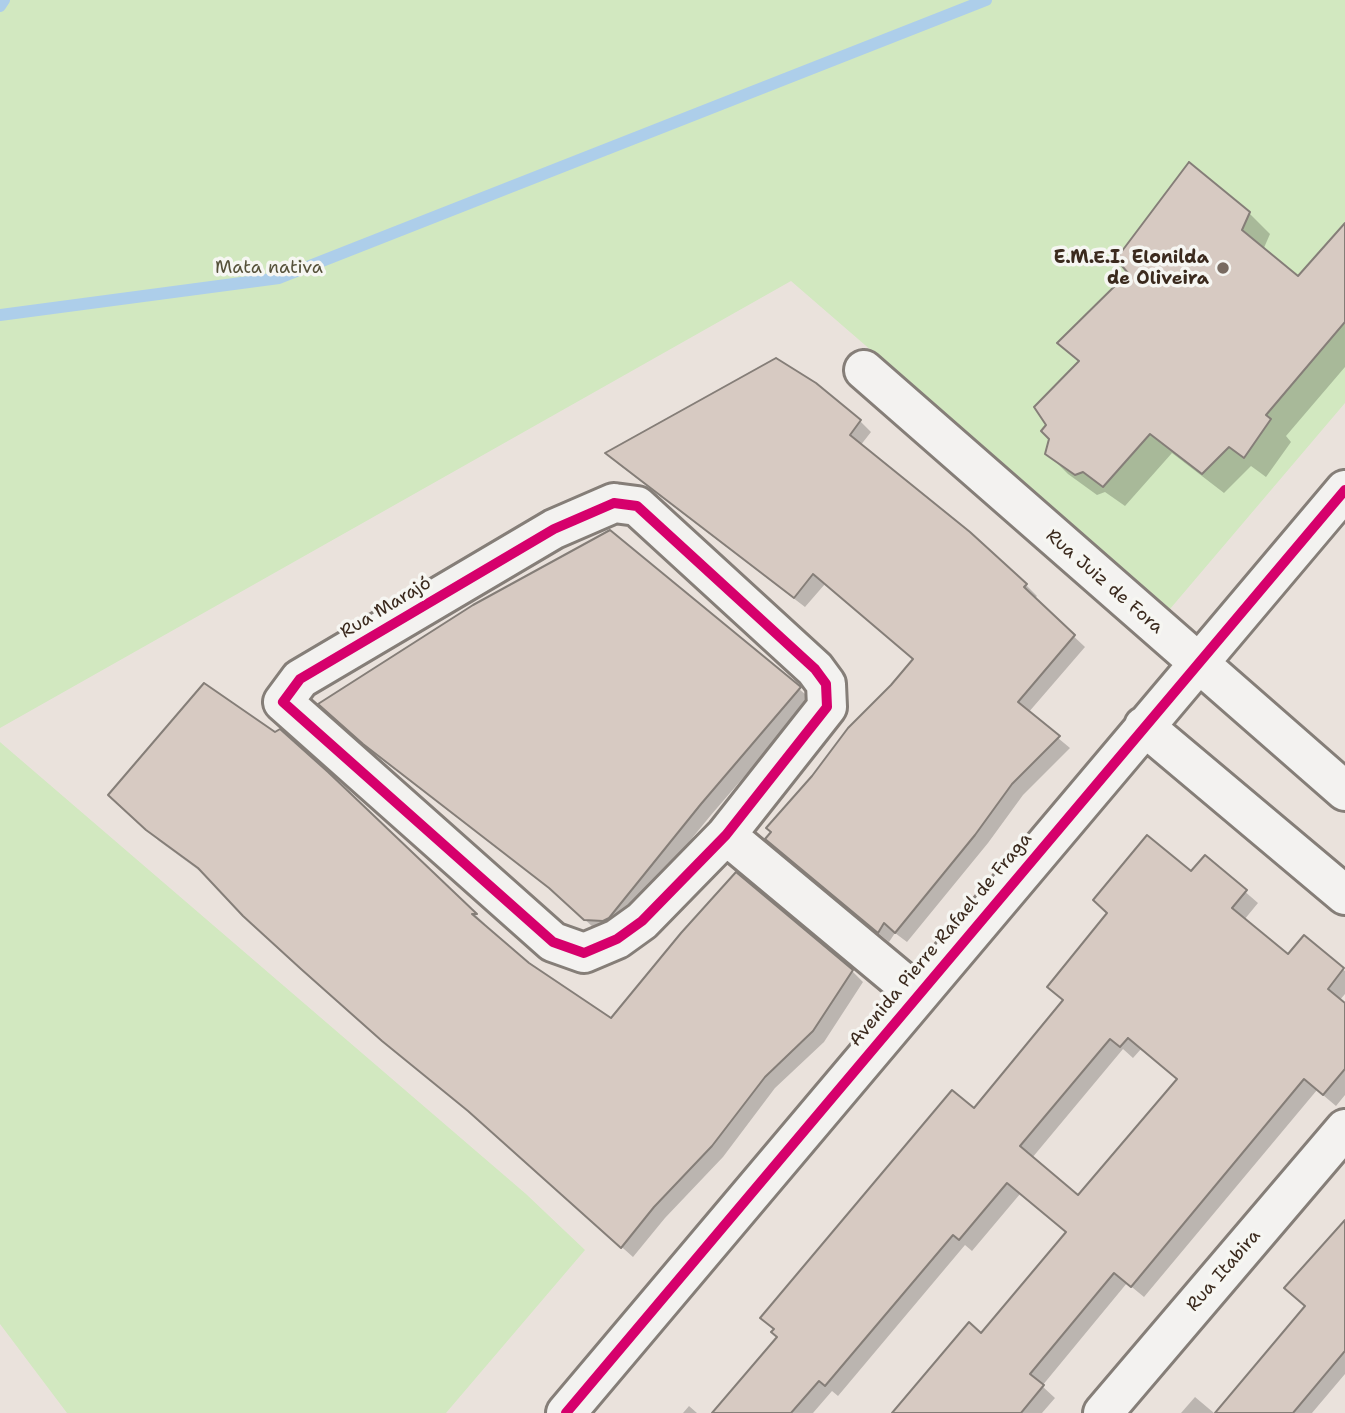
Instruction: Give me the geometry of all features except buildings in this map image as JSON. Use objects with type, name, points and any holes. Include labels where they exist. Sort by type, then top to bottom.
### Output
[{"type":"street","name":"Rua Juiz de Fora","points":[[864,370],[1345,792]]},
{"type":"street","name":"Avenida Pierre Rafael de Fraga","points":[[566,1413],[1345,490]]},
{"type":"street","name":"Rua Marajó","points":[[614,503],[637,506],[815,669],[826,684],[827,707],[726,835],[642,921],[617,939],[584,953],[553,942],[283,702],[300,679],[554,529],[614,503]]},
{"type":"street","points":[[1144,726],[1345,895]]},
{"type":"street","points":[[726,835],[918,995]]},
{"type":"street","name":"Rua Itabira","points":[[1102,1413],[1345,1129]]},
{"type":"green space","name":"Mata nativa","points":[[0,0],[1345,0],[1345,403],[1170,609],[791,281],[0,728]]},
{"type":"green space","points":[[0,742],[526,1194],[585,1250],[446,1413],[67,1413],[0,1324]]},
{"type":"waterway","points":[[0,6],[4,0]]},
{"type":"waterway","points":[[0,315],[279,278],[986,0]]},
{"type":"cycle path","points":[[566,1413],[1345,490]]},
{"type":"cycle path","points":[[614,503],[637,506],[815,669],[826,684],[827,707],[726,835],[642,921],[617,939],[584,953],[553,942],[283,702],[300,679],[554,529],[614,503]]},
{"type":"place","name":"E.M.E.I. Elonilda de Oliveira","points":[[1223,268]]}]
